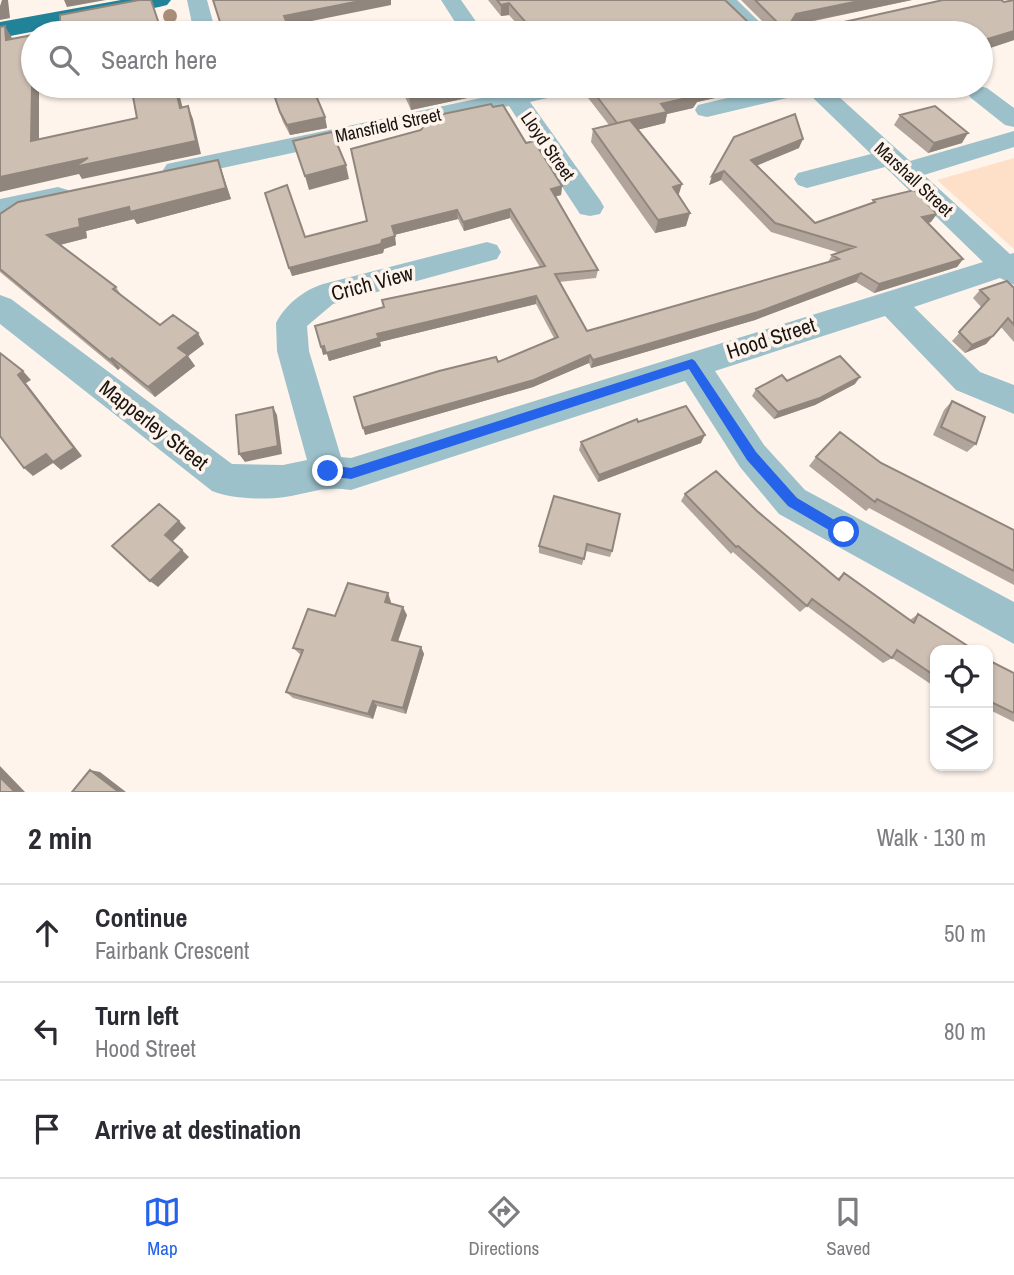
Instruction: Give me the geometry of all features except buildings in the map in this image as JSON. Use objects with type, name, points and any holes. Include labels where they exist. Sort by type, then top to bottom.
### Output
[{"type":"highway","points":[[48,21],[159,0]]},
{"type":"highway","points":[[0,30],[21,26]]},
{"type":"street","points":[[197,0],[202,21]]},
{"type":"street","points":[[451,0],[465,21]]},
{"type":"street","points":[[725,0],[747,21]]},
{"type":"street","name":"Mansfield Street","points":[[146,177],[485,98]]},
{"type":"street","name":"Lloyd Street","points":[[515,98],[590,207]]},
{"type":"street","points":[[707,110],[757,98]]},
{"type":"street","name":"Marshall Street","points":[[827,98],[1011,267]]},
{"type":"street","points":[[985,98],[1014,120]]},
{"type":"street","points":[[807,179],[899,164],[1014,139]]},
{"type":"street","points":[[0,208],[80,191]]},
{"type":"street","name":"Crich View","points":[[328,471],[293,351],[291,323],[306,307],[323,295],[487,252]]},
{"type":"street","name":"Hood Street","points":[[328,471],[351,474],[889,301],[1011,267]]},
{"type":"street","points":[[889,301],[968,381],[1014,400]]},
{"type":"street","name":"Mapperley Street","points":[[0,307],[225,480],[283,481],[328,471]]},
{"type":"street","points":[[692,364],[752,456],[792,502],[1014,624]]},
{"type":"shaded area","points":[[1014,158],[1014,249],[937,180]]},
{"type":"route","points":[[328,471],[351,474],[692,364],[752,456],[792,502],[844,532]]}]
